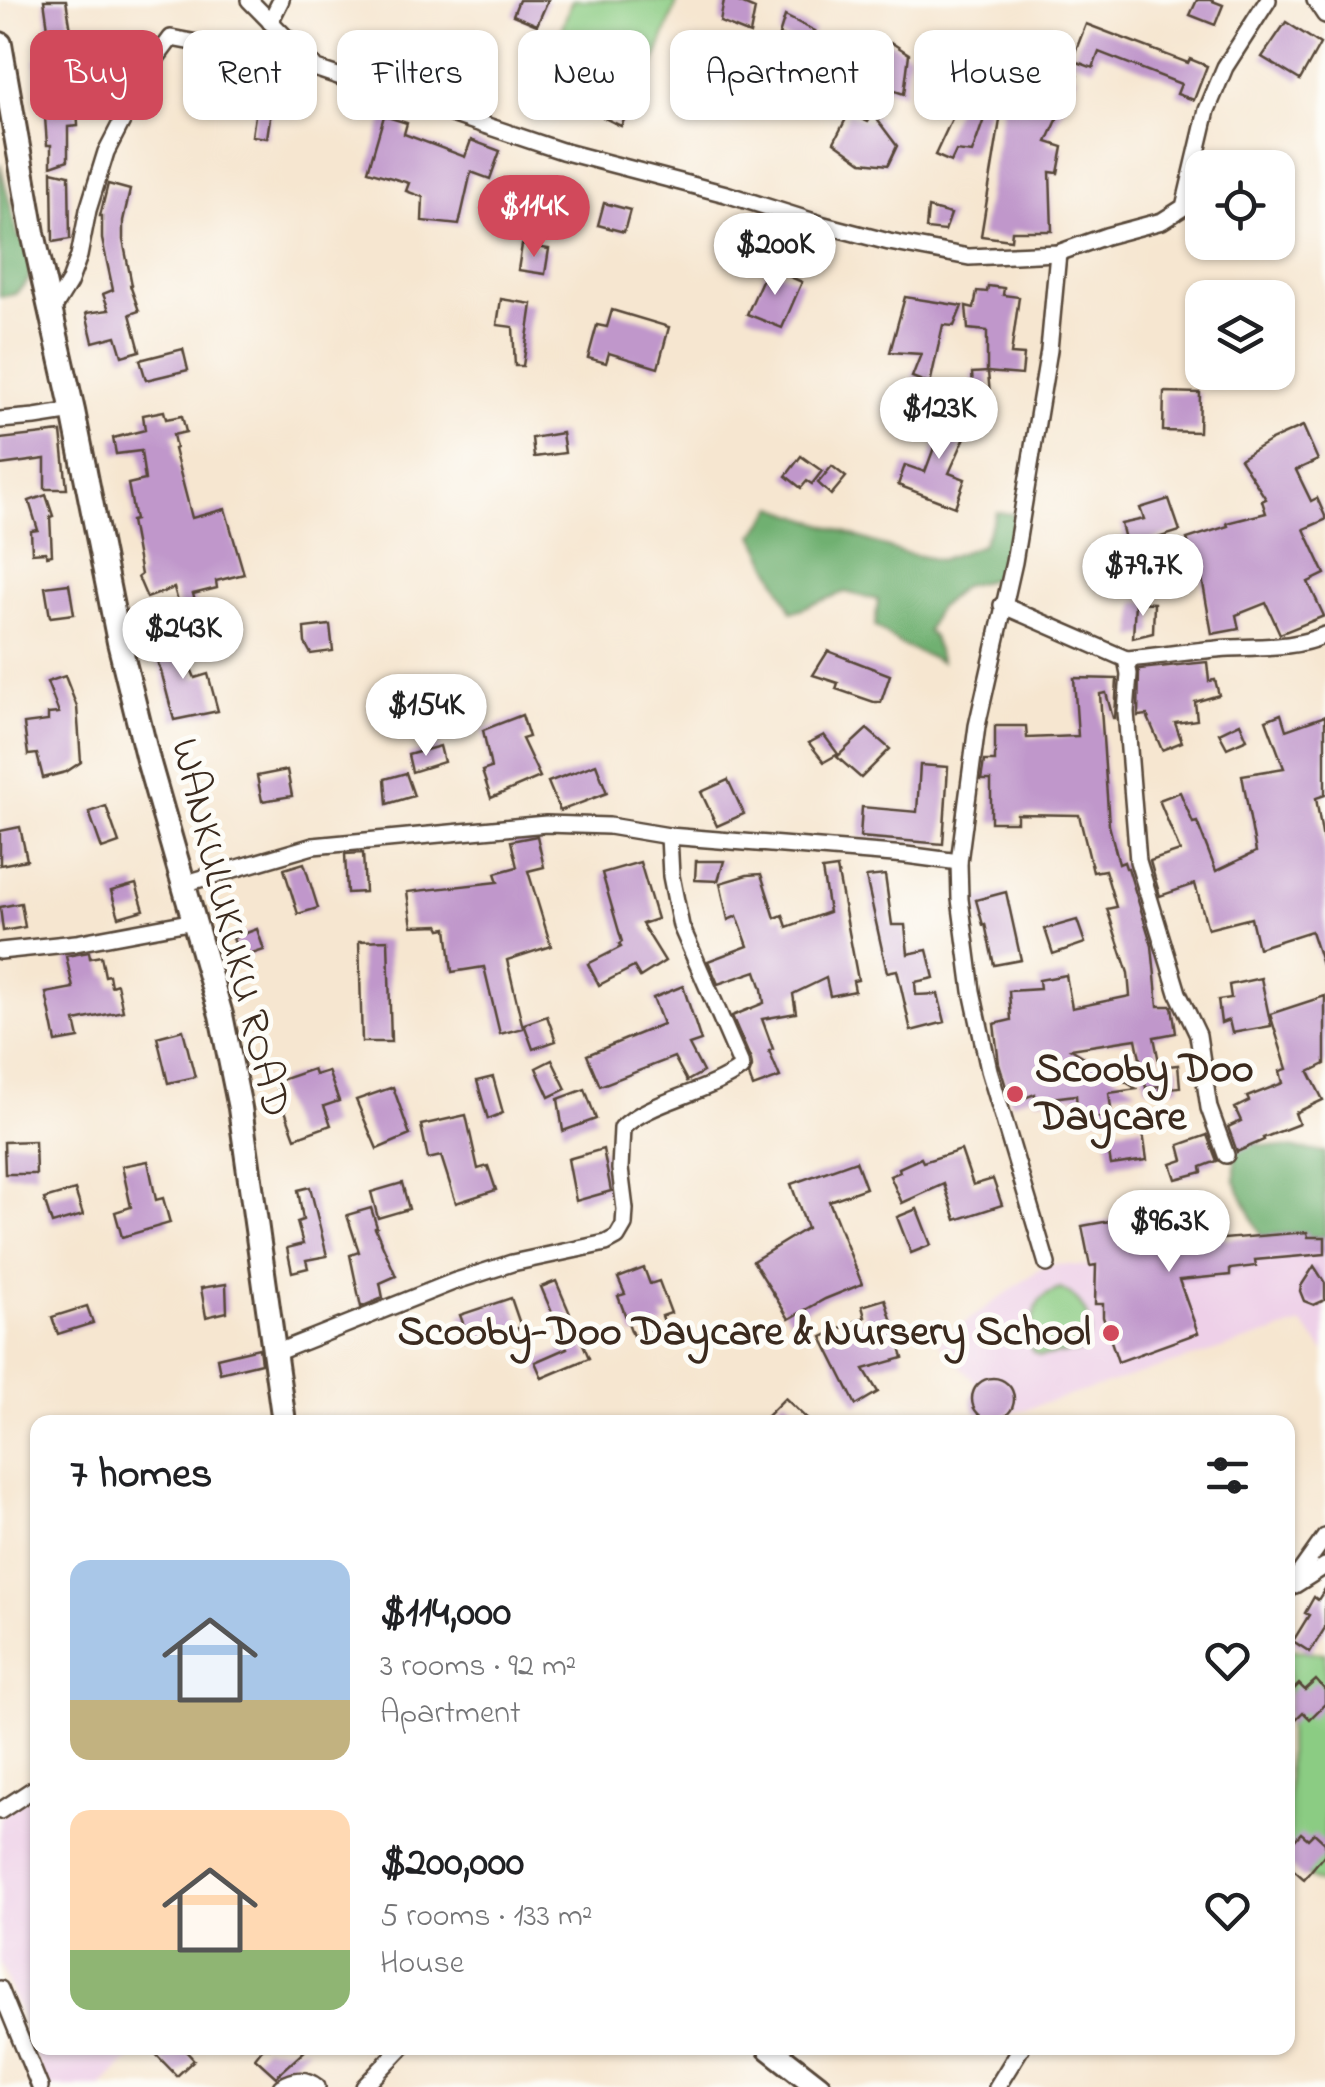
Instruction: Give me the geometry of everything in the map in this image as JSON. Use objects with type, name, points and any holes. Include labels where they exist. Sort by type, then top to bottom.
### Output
[{"type":"main road","name":"WANKULUKUKU ROAD","points":[[0,44],[13,129],[74,411],[118,642],[220,1015],[240,1108],[283,1415]]},
{"type":"main road","points":[[779,2055],[819,2087]]},
{"type":"street","points":[[249,0],[318,69]]},
{"type":"street","points":[[270,22],[281,0]]},
{"type":"street","points":[[50,314],[70,283],[106,152],[151,65],[171,38],[293,62],[545,146],[890,242],[969,257],[1058,253],[1162,221],[1184,207],[1207,110],[1225,67],[1268,0]]},
{"type":"street","points":[[1316,0],[1325,16]]},
{"type":"street","points":[[1047,1264],[989,1070],[972,991],[959,862],[977,726],[1014,562],[1046,370],[1058,253]]},
{"type":"street","points":[[0,420],[74,411]]},
{"type":"street","points":[[1002,605],[1126,659],[1233,647],[1274,648],[1325,635]]},
{"type":"street","points":[[1126,659],[1126,712],[1138,860],[1178,993],[1198,1035],[1208,1108],[1226,1155]]},
{"type":"street","points":[[183,884],[313,846],[574,823],[668,836],[959,862]]},
{"type":"street","points":[[275,1353],[453,1282],[512,1264],[606,1244],[620,1232],[625,1208],[620,1169],[622,1128],[635,1118],[698,1092],[741,1068],[681,926],[668,836]]},
{"type":"street","points":[[0,951],[76,943],[194,921]]},
{"type":"street","points":[[1295,1579],[1325,1538]]},
{"type":"street","points":[[1295,1585],[1325,1566]]},
{"type":"street","points":[[0,1811],[30,1791]]},
{"type":"street","points":[[0,1989],[40,2087]]},
{"type":"street","points":[[364,2087],[394,2055]]},
{"type":"street","points":[[997,2087],[1017,2055]]},
{"type":"street","points":[[281,2087],[303,2079],[317,2087]]},
{"type":"shaded area","name":"Scooby-Doo Daycare & Nursery School","points":[[1325,1234],[1325,1352],[1302,1324],[1006,1415],[938,1342],[1047,1264],[1090,1266]]},
{"type":"shaded area","points":[[30,1796],[30,2042],[0,1962],[0,1817]]},
{"type":"shaded area","points":[[35,2055],[134,2055],[101,2087],[47,2087]]},
{"type":"green space","points":[[572,0],[678,0],[650,73],[650,30],[561,30]]},
{"type":"green space","points":[[0,164],[18,236],[28,246],[31,269],[28,281],[15,294],[0,297]]},
{"type":"green space","points":[[775,507],[900,552],[940,560],[982,545],[997,512],[1014,514],[1012,558],[1000,578],[963,586],[937,609],[927,631],[941,662],[901,645],[875,626],[878,600],[845,592],[792,612],[754,535]]},
{"type":"green space","points":[[1235,1142],[1325,1152],[1325,1237],[1308,1237],[1306,1232],[1261,1236],[1235,1181]]},
{"type":"green space","points":[[1060,1289],[1076,1299],[1084,1310],[1089,1335],[1079,1352],[1038,1355],[1033,1352],[1030,1339],[1034,1314],[1041,1300]]},
{"type":"green space","points":[[1295,1650],[1325,1653],[1325,1886],[1295,1868]]},
{"type":"building","points":[[44,0],[66,0],[71,30],[48,30]]},
{"type":"building","points":[[519,0],[548,0],[537,25],[513,15]]},
{"type":"building","points":[[724,0],[755,9],[751,30],[720,22]]},
{"type":"building","points":[[1197,0],[1223,5],[1215,25],[1190,15]]},
{"type":"building","points":[[785,16],[813,30],[781,30]]},
{"type":"building","points":[[1286,22],[1320,44],[1300,80],[1262,57]]},
{"type":"building","points":[[1086,24],[1188,63],[1190,59],[1207,66],[1194,100],[1177,94],[1181,84],[1099,52],[1093,68],[1076,62],[1076,50]]},
{"type":"building","points":[[894,44],[909,54],[904,94],[894,91]]},
{"type":"building","points":[[45,120],[78,120],[78,126],[68,127],[68,160],[51,166],[51,145],[47,145]]},
{"type":"building","points":[[254,120],[270,120],[267,138],[252,136]]},
{"type":"building","points":[[383,120],[407,123],[404,134],[465,157],[471,140],[500,151],[490,179],[471,172],[459,225],[422,221],[423,197],[406,191],[409,183],[368,171]]},
{"type":"building","points":[[845,120],[878,120],[897,146],[888,165],[862,162],[834,142]]},
{"type":"building","points":[[951,120],[984,120],[972,153],[956,151],[951,162],[935,155]]},
{"type":"building","points":[[1000,120],[1057,120],[1047,142],[1063,147],[1058,173],[1050,172],[1052,231],[1012,231],[1011,240],[981,236]]},
{"type":"building","points":[[52,171],[69,175],[70,239],[53,242]]},
{"type":"building","points":[[108,184],[130,190],[123,240],[130,285],[139,311],[130,314],[140,351],[122,356],[116,336],[93,342],[86,313],[109,310],[103,294],[113,290],[100,216]]},
{"type":"building","points":[[604,203],[630,210],[624,232],[598,225]]},
{"type":"building","points":[[928,208],[951,214],[945,231],[926,229]]},
{"type":"building","points":[[522,245],[549,249],[545,274],[518,270]]},
{"type":"building","points":[[768,267],[802,282],[782,328],[747,314]]},
{"type":"building","points":[[988,286],[1004,288],[1003,295],[1019,297],[1011,354],[1024,355],[1022,375],[987,372],[987,331],[968,329],[966,306],[974,308],[977,291],[987,292]]},
{"type":"building","points":[[905,297],[962,306],[954,326],[943,325],[930,384],[912,377],[921,354],[890,352]]},
{"type":"building","points":[[501,299],[532,304],[523,366],[515,366],[513,327],[497,325]]},
{"type":"building","points":[[612,310],[669,327],[658,368],[609,353],[606,363],[588,358],[597,325],[607,327]]},
{"type":"building","points":[[183,349],[188,370],[146,380],[140,360]]},
{"type":"building","points":[[988,372],[990,395],[974,397],[972,373]]},
{"type":"building","points":[[1164,392],[1200,393],[1199,432],[1163,431]]},
{"type":"building","points":[[931,410],[967,426],[949,473],[965,479],[955,507],[898,485],[905,465],[925,472],[938,437],[922,430]]},
{"type":"building","points":[[164,411],[166,419],[182,416],[186,432],[173,435],[174,449],[192,518],[225,509],[244,574],[216,581],[217,588],[193,594],[197,608],[181,612],[174,588],[147,598],[138,577],[141,575],[128,484],[145,480],[141,451],[116,454],[113,438],[145,430],[143,415]]},
{"type":"building","points":[[1303,426],[1318,460],[1296,470],[1311,501],[1317,498],[1325,516],[1325,520],[1304,529],[1325,574],[1308,582],[1324,616],[1280,634],[1266,603],[1236,615],[1239,629],[1212,634],[1200,567],[1197,569],[1187,539],[1266,513],[1262,501],[1266,499],[1240,459]]},
{"type":"building","points":[[61,432],[67,489],[45,489],[45,459],[0,465],[0,439]]},
{"type":"building","points":[[562,433],[565,453],[534,457],[532,438]]},
{"type":"building","points":[[801,456],[822,471],[812,484],[807,481],[801,488],[786,476]]},
{"type":"building","points":[[832,466],[846,477],[831,495],[818,483]]},
{"type":"building","points":[[46,495],[53,516],[52,555],[47,556],[45,552],[32,553],[31,531],[38,530],[29,501]]},
{"type":"building","points":[[1169,499],[1180,531],[1151,540],[1154,553],[1130,558],[1121,524],[1144,519],[1140,508]]},
{"type":"building","points":[[69,584],[74,614],[50,617],[45,587]]},
{"type":"building","points":[[1135,602],[1154,603],[1153,633],[1133,638]]},
{"type":"building","points":[[330,625],[333,651],[311,654],[304,628]]},
{"type":"building","points":[[177,636],[195,678],[208,674],[218,711],[174,720],[151,647]]},
{"type":"building","points":[[828,651],[890,675],[881,702],[836,689],[838,683],[813,675]]},
{"type":"building","points":[[1207,662],[1209,681],[1215,680],[1219,695],[1195,702],[1197,720],[1175,723],[1182,742],[1162,750],[1147,715],[1138,716],[1139,669]]},
{"type":"building","points":[[65,676],[77,707],[81,762],[66,772],[43,778],[37,754],[28,755],[24,724],[48,721],[48,714],[59,713],[47,682]]},
{"type":"building","points":[[1074,678],[1117,679],[1115,718],[1106,693],[1100,694],[1109,825],[1119,864],[1124,862],[1128,868],[1152,946],[1158,1006],[1172,1006],[1176,1033],[1154,1037],[1160,1067],[1178,1065],[1180,1087],[1146,1088],[1136,1039],[1071,1049],[1137,1089],[1109,1093],[1112,1116],[1078,1119],[1076,1095],[1035,1100],[1035,1094],[1011,1103],[999,1064],[994,1024],[1011,1020],[1009,991],[1040,989],[1039,980],[1066,975],[1072,1008],[1130,996],[1128,973],[1107,909],[1116,907],[1105,870],[1093,872],[1079,815],[1017,814],[1017,822],[991,822],[991,780],[981,780],[984,761],[995,761],[995,726],[1026,726],[1027,738],[1078,736]]},
{"type":"building","points":[[1281,714],[1286,730],[1325,716],[1325,795],[1316,798],[1325,852],[1322,965],[1311,931],[1258,948],[1251,918],[1208,929],[1195,884],[1160,896],[1150,861],[1180,851],[1159,800],[1180,792],[1193,823],[1197,822],[1216,871],[1256,852],[1242,775],[1284,768],[1266,720]]},
{"type":"building","points":[[522,715],[529,737],[522,739],[540,777],[491,798],[482,771],[491,768],[483,730]]},
{"type":"building","points":[[1240,723],[1247,739],[1227,748],[1219,733]]},
{"type":"building","points":[[867,729],[890,749],[861,778],[837,757]]},
{"type":"building","points":[[824,735],[838,754],[824,762],[809,743]]},
{"type":"building","points":[[440,746],[444,762],[412,772],[408,755]]},
{"type":"building","points":[[596,764],[607,793],[560,811],[548,782]]},
{"type":"building","points":[[920,765],[948,767],[943,844],[860,837],[862,807],[917,812]]},
{"type":"building","points":[[287,770],[292,796],[262,801],[257,776]]},
{"type":"building","points":[[406,773],[414,796],[387,804],[385,779]]},
{"type":"building","points":[[728,780],[744,814],[717,826],[701,792]]},
{"type":"building","points":[[106,806],[119,843],[102,849],[89,812]]},
{"type":"building","points":[[20,827],[27,860],[0,865],[0,831]]},
{"type":"building","points":[[537,836],[544,867],[528,871],[551,946],[507,960],[523,1028],[500,1034],[484,967],[452,972],[447,928],[412,926],[407,892],[498,882],[495,873],[517,867],[511,841]]},
{"type":"building","points":[[363,853],[365,892],[347,893],[345,854]]},
{"type":"building","points":[[696,861],[724,861],[718,881],[695,880]]},
{"type":"building","points":[[640,862],[657,919],[642,924],[665,961],[640,977],[634,967],[599,985],[588,964],[621,947],[622,942],[602,873]]},
{"type":"building","points":[[304,863],[318,908],[298,914],[284,869]]},
{"type":"building","points":[[837,868],[858,980],[853,981],[855,991],[830,996],[826,978],[793,994],[796,1013],[762,1019],[780,1077],[753,1087],[749,1075],[751,1060],[732,1016],[764,1003],[762,989],[756,971],[718,984],[708,961],[748,946],[737,916],[728,920],[720,883],[761,874],[775,918],[783,915],[787,927],[829,912],[822,870]]},
{"type":"building","points":[[885,875],[892,925],[905,925],[908,954],[927,950],[934,978],[915,982],[916,995],[938,994],[945,1022],[911,1031],[897,970],[887,972],[866,877]]},
{"type":"building","points":[[136,884],[144,910],[119,917],[111,891]]},
{"type":"building","points":[[1006,892],[1021,960],[994,965],[976,900]]},
{"type":"building","points":[[21,903],[25,927],[3,931],[0,907]]},
{"type":"building","points":[[1077,920],[1085,943],[1053,954],[1045,929]]},
{"type":"building","points":[[257,929],[264,950],[240,958],[233,938]]},
{"type":"building","points":[[388,940],[391,1042],[362,1042],[359,941]]},
{"type":"building","points":[[89,952],[90,958],[101,956],[105,976],[109,975],[111,986],[117,984],[123,1011],[75,1021],[79,1038],[56,1042],[46,993],[73,988],[66,956]]},
{"type":"building","points":[[1261,978],[1271,1026],[1232,1033],[1229,1020],[1221,1023],[1218,1000],[1231,998],[1229,985]]},
{"type":"building","points":[[683,986],[701,1041],[689,1045],[703,1072],[687,1081],[674,1057],[600,1086],[587,1055],[663,1024],[653,998]]},
{"type":"building","points":[[1325,996],[1325,1064],[1309,1072],[1323,1100],[1295,1113],[1299,1124],[1237,1152],[1228,1127],[1241,1121],[1235,1108],[1249,1101],[1247,1097],[1283,1083],[1280,1071],[1287,1069],[1270,1014]]},
{"type":"building","points":[[547,1016],[556,1041],[533,1049],[524,1024]]},
{"type":"building","points":[[183,1030],[195,1077],[168,1083],[157,1037]]},
{"type":"building","points":[[552,1060],[566,1089],[549,1097],[536,1068]]},
{"type":"building","points":[[313,1069],[315,1075],[328,1071],[339,1101],[324,1106],[331,1125],[295,1138],[276,1086],[282,1084],[281,1080]]},
{"type":"building","points":[[493,1077],[503,1113],[488,1119],[477,1081]]},
{"type":"building","points":[[393,1087],[410,1135],[377,1149],[356,1100]]},
{"type":"building","points":[[585,1089],[596,1119],[563,1131],[558,1099]]},
{"type":"building","points":[[466,1115],[478,1169],[488,1166],[496,1190],[456,1203],[441,1156],[428,1159],[421,1125]]},
{"type":"building","points":[[1142,1126],[1147,1160],[1111,1165],[1105,1131]]},
{"type":"building","points":[[1207,1135],[1217,1161],[1201,1167],[1202,1172],[1176,1179],[1171,1164],[1183,1160],[1179,1145]]},
{"type":"building","points":[[35,1141],[36,1174],[5,1174],[4,1142]]},
{"type":"building","points":[[603,1149],[611,1191],[576,1201],[568,1159]]},
{"type":"building","points":[[961,1150],[973,1185],[993,1179],[1002,1205],[956,1220],[944,1184],[902,1203],[890,1176],[921,1158],[923,1162]]},
{"type":"building","points":[[148,1161],[156,1200],[163,1198],[170,1223],[122,1237],[115,1212],[131,1207],[122,1166]]},
{"type":"building","points":[[856,1161],[866,1188],[829,1201],[862,1284],[789,1319],[753,1261],[807,1228],[791,1184]]},
{"type":"building","points":[[402,1183],[409,1209],[378,1218],[371,1192]]},
{"type":"building","points":[[310,1187],[327,1256],[306,1260],[308,1268],[292,1272],[287,1248],[303,1244],[297,1222],[303,1220],[298,1190]]},
{"type":"building","points":[[75,1190],[83,1215],[52,1224],[44,1199]]},
{"type":"building","points":[[1210,1204],[1224,1239],[1307,1232],[1308,1237],[1325,1237],[1325,1254],[1255,1260],[1256,1266],[1230,1269],[1230,1275],[1179,1280],[1198,1333],[1118,1362],[1103,1317],[1103,1304],[1095,1304],[1096,1265],[1090,1266],[1082,1226],[1137,1216],[1142,1247],[1199,1242],[1188,1213]]},
{"type":"building","points":[[371,1208],[375,1228],[396,1276],[380,1283],[383,1298],[361,1307],[350,1255],[359,1252],[347,1215]]},
{"type":"building","points":[[917,1209],[931,1245],[911,1253],[897,1217]]},
{"type":"building","points":[[1314,1266],[1325,1283],[1325,1300],[1314,1305],[1304,1301],[1300,1291]]},
{"type":"building","points":[[644,1268],[650,1284],[659,1281],[671,1313],[662,1316],[665,1324],[633,1336],[618,1296],[625,1294],[618,1278]]},
{"type":"building","points":[[556,1281],[589,1358],[542,1378],[535,1362],[567,1348],[541,1287]]},
{"type":"building","points":[[226,1284],[227,1312],[206,1317],[201,1288]]},
{"type":"building","points":[[511,1298],[521,1327],[471,1345],[460,1315]]},
{"type":"building","points":[[885,1299],[903,1358],[864,1369],[878,1392],[856,1405],[822,1337],[865,1317],[862,1306]]},
{"type":"building","points":[[87,1306],[93,1323],[58,1334],[52,1317]]},
{"type":"building","points":[[259,1348],[261,1363],[220,1373],[217,1358]]},
{"type":"building","points":[[985,1380],[1001,1380],[1014,1399],[1006,1415],[980,1415],[974,1407],[974,1391]]},
{"type":"building","points":[[785,1398],[803,1415],[768,1415]]},
{"type":"building","points":[[1325,1589],[1325,1628],[1310,1652],[1295,1642],[1295,1638],[1309,1615],[1305,1613],[1314,1597],[1318,1600]]},
{"type":"building","points":[[1316,1680],[1325,1690],[1325,1704],[1310,1719],[1303,1712],[1295,1720],[1295,1688],[1299,1684],[1305,1690]]},
{"type":"building","points":[[1301,1833],[1308,1839],[1314,1833],[1325,1843],[1325,1854],[1304,1879],[1295,1871],[1295,1840]]},
{"type":"building","points":[[157,2055],[189,2055],[194,2060],[177,2076]]},
{"type":"building","points":[[257,2055],[300,2055],[276,2077],[255,2058]]},
{"type":"place","name":"Scooby Doo Daycare","points":[[1015,1094]]},
{"type":"place","name":"Scooby-Doo Daycare & Nursery School","points":[[1111,1333]]}]
